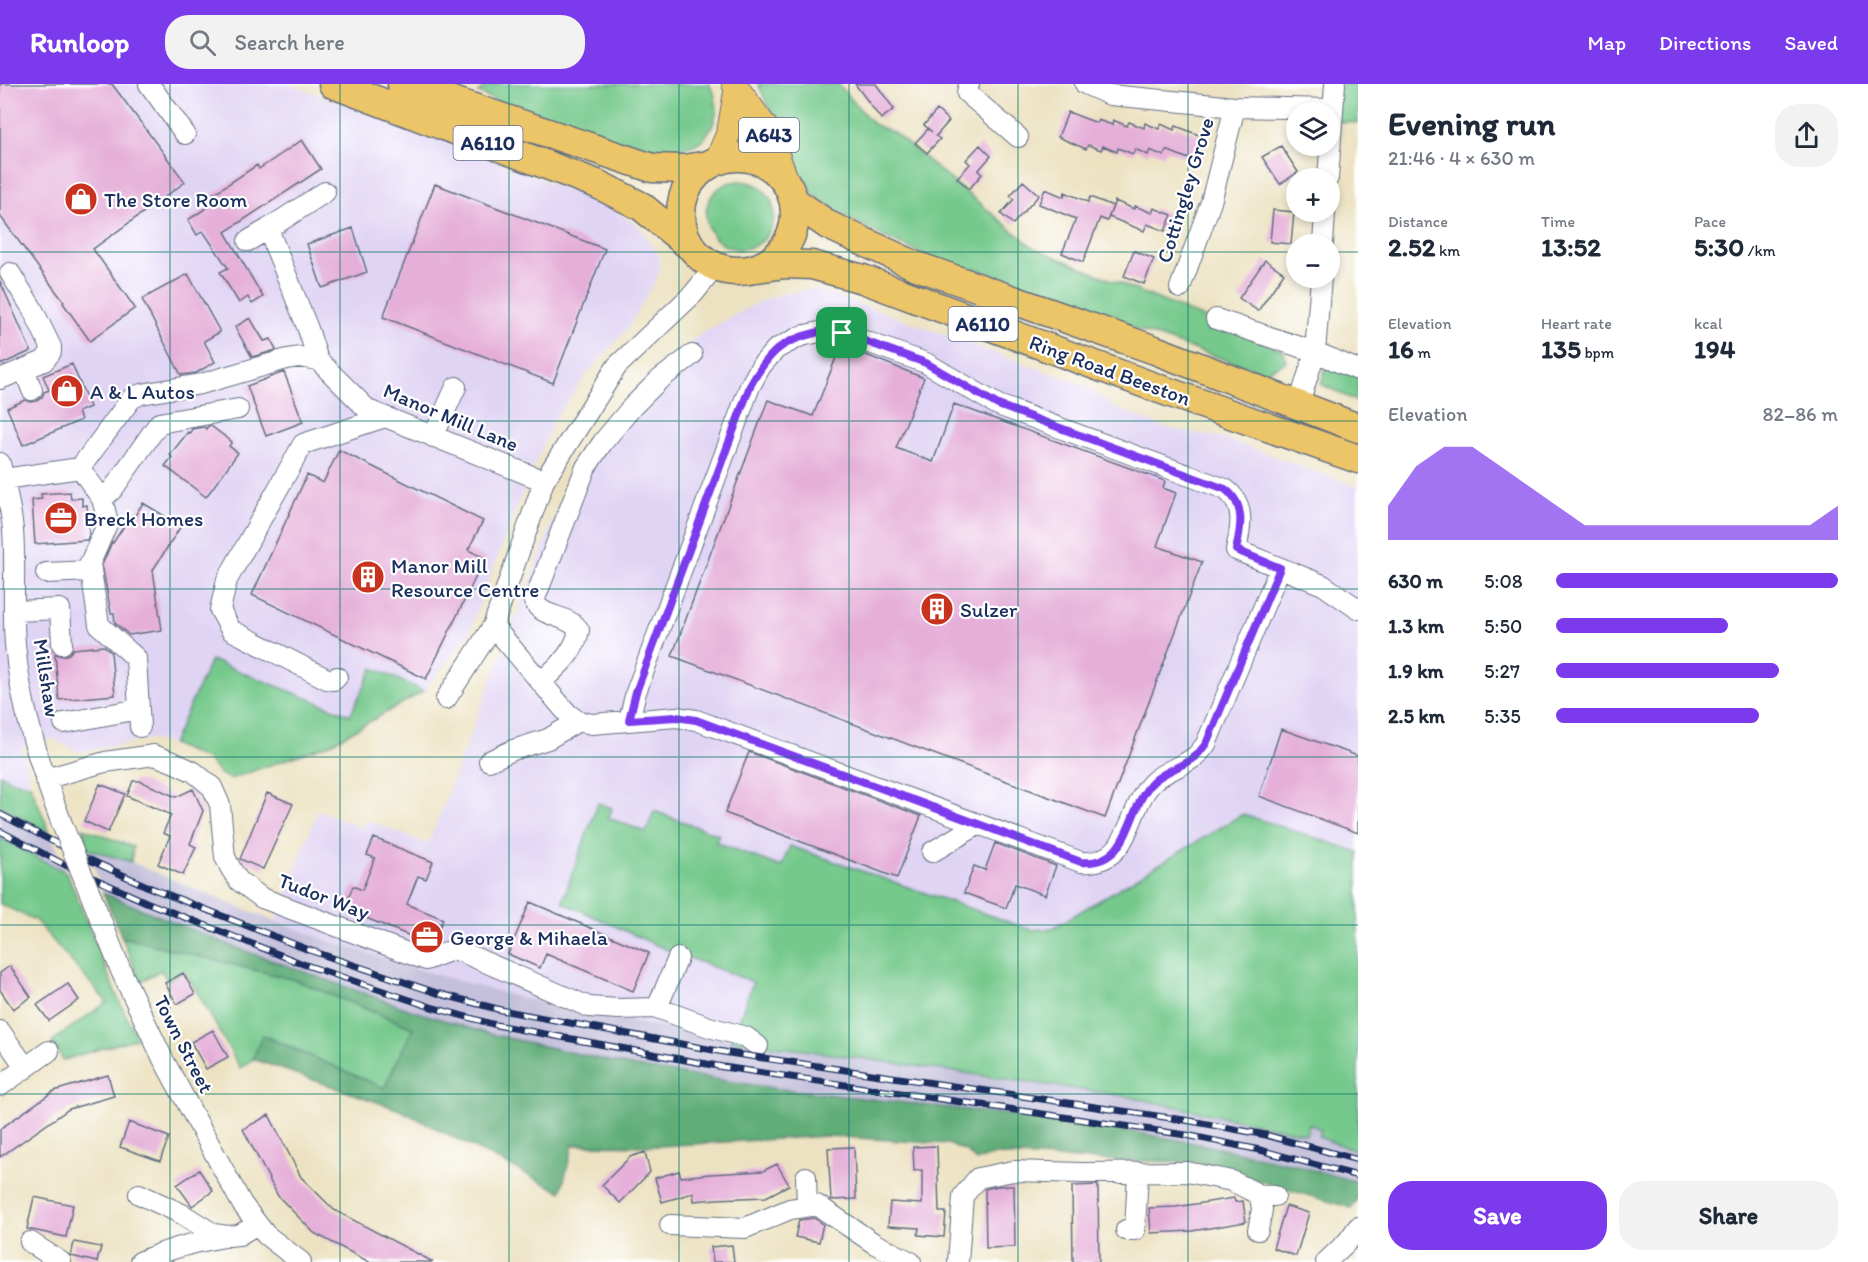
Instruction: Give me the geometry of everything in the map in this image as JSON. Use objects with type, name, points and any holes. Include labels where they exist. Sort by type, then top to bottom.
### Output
[{"type":"highway","name":"A6110","points":[[333,84],[597,184],[641,206],[692,248]]},
{"type":"highway","name":"A6110","points":[[402,84],[652,168],[682,170],[713,163]]},
{"type":"highway","points":[[733,157],[752,158],[768,165],[781,176],[792,195],[794,227],[781,252],[770,262],[757,268],[729,271],[715,267],[692,248],[682,226],[681,209],[685,192],[694,177],[713,163],[733,157]]},
{"type":"highway","name":"Ring Road Beeston","points":[[792,195],[828,225],[914,265],[1155,350],[1358,428]]},
{"type":"highway","name":"Ring Road Beeston","points":[[757,268],[785,264],[812,264],[863,279],[1154,387],[1358,459]]},
{"type":"main road","name":"A643","points":[[713,163],[729,132],[735,85]]},
{"type":"main road","name":"A643","points":[[735,85],[767,129],[792,195]]},
{"type":"street","points":[[149,84],[185,134]]},
{"type":"street","points":[[969,84],[967,93],[1018,137]]},
{"type":"street","points":[[1085,84],[1110,95],[1235,107],[1286,108]]},
{"type":"street","points":[[1334,102],[1335,84]]},
{"type":"street","name":"Cottingley Grove","points":[[1180,288],[1211,202],[1235,107]]},
{"type":"street","points":[[248,241],[325,192]]},
{"type":"street","name":"Manor Mill Lane","points":[[268,229],[309,329],[318,360],[368,410],[544,481]]},
{"type":"street","points":[[446,699],[493,627],[544,481],[617,366],[694,293],[715,267]]},
{"type":"street","points":[[0,379],[44,361],[51,352],[51,346],[32,308],[10,273]]},
{"type":"street","points":[[1299,404],[1315,352],[1320,288]]},
{"type":"street","points":[[1216,319],[1315,352],[1358,370]]},
{"type":"street","points":[[629,720],[636,692],[750,386],[761,366],[776,349],[801,336],[824,331],[842,333],[926,363],[998,405],[1225,489],[1233,495],[1238,504],[1241,520],[1236,550],[1323,585],[1358,609]]},
{"type":"street","points":[[541,682],[562,662],[578,637],[579,630],[575,624],[536,607],[534,601],[586,467],[632,407],[659,380],[692,355]]},
{"type":"street","points":[[80,468],[121,410],[131,399],[141,394],[201,384],[287,359],[299,357],[318,360]]},
{"type":"street","points":[[24,369],[32,390]]},
{"type":"street","points":[[433,437],[456,387]]},
{"type":"street","points":[[102,499],[113,489],[159,423],[238,409]]},
{"type":"street","points":[[337,677],[334,680],[327,679],[231,630],[220,610],[227,580],[303,444],[385,417]]},
{"type":"street","points":[[64,723],[140,718],[136,658],[99,625],[90,563],[108,522],[102,499],[80,468]]},
{"type":"street","points":[[2,471],[80,468]]},
{"type":"street","name":"Millshaw","points":[[2,471],[13,529],[15,644],[24,706],[45,779],[62,824]]},
{"type":"street","points":[[493,627],[568,714],[578,721],[592,724],[676,717],[696,720],[1081,862],[1094,863],[1107,857],[1118,848],[1128,832],[1143,794],[1155,780],[1196,756],[1206,744],[1280,568]]},
{"type":"street","points":[[46,573],[91,571]]},
{"type":"street","points":[[15,611],[60,609],[62,644]]},
{"type":"street","points":[[489,761],[513,750],[548,739],[578,721]]},
{"type":"street","name":"Tudor Way","points":[[45,779],[105,762],[154,755],[194,772],[212,788],[220,805],[225,857],[239,880],[262,898],[426,960],[455,949],[589,1007],[657,1008],[709,1027],[746,1037],[758,1046]]},
{"type":"street","name":"Town Street","points":[[62,824],[122,973],[163,1059],[232,1187],[266,1235],[301,1262]]},
{"type":"street","points":[[932,852],[979,824]]},
{"type":"street","points":[[657,1008],[678,958]]},
{"type":"street","points":[[0,1031],[26,1068]]},
{"type":"street","points":[[0,1086],[49,1051]]},
{"type":"street","points":[[958,1262],[963,1196],[978,1178],[1013,1171],[1187,1172],[1232,1181],[1268,1196],[1262,1210],[1258,1230]]},
{"type":"street","points":[[1126,1230],[1136,1230],[1138,1172]]},
{"type":"street","points":[[806,1177],[807,1206]]},
{"type":"street","points":[[139,1194],[182,1214],[214,1234],[228,1236],[239,1234],[257,1224]]},
{"type":"street","points":[[670,1225],[745,1228],[790,1209],[817,1205],[875,1244],[911,1262]]},
{"type":"street","points":[[1326,1262],[1358,1227]]},
{"type":"street","points":[[140,1262],[194,1242],[239,1234]]},
{"type":"street","points":[[30,1242],[61,1262]]},
{"type":"shaded area","points":[[0,84],[289,84],[608,205],[640,228],[659,255],[659,274],[628,328],[587,374],[554,420],[514,513],[469,633],[424,691],[374,668],[350,716],[211,660],[172,744],[151,739],[80,752],[53,739],[22,747],[30,784],[15,782],[0,774]]},
{"type":"shaded area","points":[[815,289],[1086,386],[1115,408],[1166,428],[1223,438],[1358,487],[1358,852],[1243,814],[1052,928],[1032,930],[790,846],[782,868],[716,842],[718,835],[654,811],[646,832],[609,818],[562,902],[753,983],[732,1040],[619,1020],[518,997],[416,969],[331,942],[276,921],[318,810],[363,828],[367,820],[428,844],[560,503],[593,437],[643,379],[702,333],[759,302],[782,294]]},
{"type":"shaded area","points":[[0,805],[50,833],[67,873],[0,838]]},
{"type":"shaded area","points":[[88,849],[131,862],[236,906],[331,942],[416,969],[518,997],[619,1020],[732,1040],[1125,1096],[1306,1133],[1308,1124],[1321,1129],[1319,1137],[1358,1152],[1358,1182],[1284,1162],[1128,1131],[1030,1117],[773,1088],[635,1067],[486,1033],[411,1010],[229,945],[103,893]]},
{"type":"green space","points":[[487,84],[709,84],[715,96],[717,110],[713,125],[704,139],[692,146],[644,151],[563,128],[478,93]]},
{"type":"green space","points":[[758,84],[838,84],[873,124],[894,133],[1034,248],[1284,351],[1286,362],[1265,372],[1246,367],[1045,298],[981,270],[951,266],[886,238],[823,202],[806,188],[794,172],[786,144]]},
{"type":"green space","points":[[1335,84],[1358,84],[1358,123],[1340,122],[1340,102],[1334,102]]},
{"type":"green space","points":[[740,181],[753,184],[764,191],[771,202],[774,215],[771,228],[764,239],[753,246],[740,249],[727,246],[716,239],[709,228],[706,215],[709,202],[716,191],[727,184]]},
{"type":"green space","points":[[1342,367],[1358,375],[1358,402],[1321,384],[1325,369]]},
{"type":"green space","points":[[211,660],[350,715],[373,668],[424,691],[328,745],[230,779],[220,774],[208,760],[172,744]]},
{"type":"green space","points":[[0,774],[15,782],[30,784],[50,833],[0,806]]},
{"type":"green space","points":[[598,803],[612,808],[609,818],[646,832],[654,811],[719,835],[716,842],[781,867],[790,846],[1032,930],[1053,928],[1243,814],[1358,852],[1358,1152],[1319,1137],[1321,1129],[1309,1124],[1306,1134],[1125,1096],[732,1040],[753,982],[665,949],[562,902]]},
{"type":"green space","points":[[83,828],[133,847],[131,862],[88,849]]},
{"type":"green space","points":[[0,838],[67,873],[116,994],[137,1038],[63,1060],[52,1041],[107,1002],[35,920],[0,904]]},
{"type":"green space","points":[[103,893],[229,945],[411,1010],[486,1033],[635,1067],[773,1088],[1030,1117],[1205,1145],[1284,1162],[1358,1182],[1358,1198],[1351,1208],[1194,1162],[995,1155],[976,1161],[966,1151],[948,1144],[827,1136],[659,1146],[573,1145],[561,1192],[400,1110],[253,1059],[262,1035],[384,1088],[413,1028],[295,980],[122,937]]},
{"type":"green space","points":[[122,937],[295,980],[413,1028],[384,1089],[263,1035],[253,1059],[240,1068],[185,971],[167,980],[161,970],[140,982]]},
{"type":"building","name":"The Store Room","points":[[0,84],[112,84],[185,182],[93,249],[135,308],[90,341],[0,216]]},
{"type":"building","points":[[855,84],[876,84],[894,109],[881,119]]},
{"type":"building","points":[[937,110],[949,121],[936,136],[940,139],[927,153],[915,143],[928,129],[932,132],[924,125]]},
{"type":"building","points":[[1068,112],[1097,123],[1098,120],[1112,125],[1113,120],[1127,126],[1129,122],[1144,128],[1145,123],[1159,129],[1161,124],[1174,130],[1176,126],[1204,137],[1194,161],[1166,150],[1164,156],[1150,150],[1148,155],[1135,149],[1133,154],[1118,148],[1117,152],[1103,146],[1101,150],[1088,145],[1086,149],[1058,137]]},
{"type":"building","points":[[302,140],[321,169],[225,232],[263,297],[252,304],[248,297],[239,303],[220,272],[228,268],[203,231],[197,235],[188,220],[214,203],[210,196],[257,165],[259,169]]},
{"type":"building","points":[[980,145],[991,156],[978,171],[982,174],[969,189],[957,178],[970,164],[966,160]]},
{"type":"building","points":[[1281,146],[1295,168],[1286,168],[1286,180],[1280,184],[1262,157]]},
{"type":"building","points":[[1023,181],[1039,195],[1013,224],[1001,214],[1014,199],[1010,196]]},
{"type":"building","points":[[435,184],[605,249],[553,383],[383,317]]},
{"type":"building","points":[[1045,189],[1064,197],[1065,192],[1088,202],[1090,197],[1113,206],[1107,221],[1100,218],[1083,262],[1062,253],[1076,219],[1039,204]]},
{"type":"building","points":[[1115,201],[1134,209],[1135,206],[1152,213],[1154,208],[1172,215],[1165,231],[1147,224],[1144,231],[1109,217]]},
{"type":"building","points":[[1273,210],[1286,211],[1286,222],[1293,222],[1292,234],[1286,234],[1286,244],[1270,242]]},
{"type":"building","points":[[353,228],[367,272],[322,288],[307,244]]},
{"type":"building","points":[[1134,251],[1154,259],[1144,284],[1124,276]]},
{"type":"building","points":[[1265,260],[1284,273],[1258,311],[1239,298]]},
{"type":"building","points":[[188,274],[220,332],[204,341],[215,362],[196,373],[181,375],[142,299]]},
{"type":"building","points":[[0,281],[31,351],[0,365]]},
{"type":"building","points":[[250,318],[264,341],[271,339],[276,350],[252,357],[235,327]]},
{"type":"building","name":"Sulzer","points":[[841,345],[924,378],[896,448],[933,462],[954,404],[1165,481],[1163,488],[1176,493],[1157,546],[1202,562],[1105,818],[672,656],[768,400],[813,416]]},
{"type":"building","points":[[72,364],[90,407],[78,412],[81,420],[23,445],[7,408],[25,400],[37,401],[44,392],[49,390],[43,376]]},
{"type":"building","points":[[284,372],[303,422],[266,436],[247,386]]},
{"type":"building","points":[[208,426],[232,442],[229,446],[238,453],[206,497],[165,466],[172,457],[170,455],[188,432],[204,427],[206,429]]},
{"type":"building","name":"Manor Mill Resource Centre","points":[[339,450],[483,521],[468,550],[485,558],[426,679],[252,595],[307,475],[323,483]]},
{"type":"building","name":"Breck Homes","points":[[70,492],[71,499],[82,498],[82,506],[87,505],[89,535],[87,540],[35,544],[32,500],[42,499],[41,494]]},
{"type":"building","points":[[143,503],[181,526],[153,570],[162,630],[129,635],[115,623],[114,613],[111,613],[102,565],[112,542],[131,515],[134,517]]},
{"type":"building","points":[[104,646],[111,652],[115,695],[59,700],[55,654],[63,656],[69,654],[73,649]]},
{"type":"building","points":[[1281,729],[1358,756],[1358,833],[1259,796]]},
{"type":"building","points":[[749,752],[921,816],[897,878],[725,813]]},
{"type":"building","points":[[133,781],[140,781],[176,797],[193,789],[203,811],[190,844],[196,847],[183,875],[158,864],[170,836],[163,833],[171,815],[127,796]]},
{"type":"building","points":[[100,784],[125,794],[108,832],[84,821]]},
{"type":"building","points":[[267,793],[293,804],[263,869],[240,859]]},
{"type":"building","points":[[374,838],[433,862],[426,879],[418,876],[407,904],[443,919],[432,945],[429,946],[409,938],[410,936],[344,909],[353,886],[362,890],[375,858],[367,855]]},
{"type":"building","points":[[995,843],[1056,866],[1045,895],[1015,884],[1006,908],[964,893],[974,866],[985,870]]},
{"type":"building","points":[[530,902],[649,953],[633,991],[546,954],[540,968],[508,954]]},
{"type":"building","points":[[10,966],[31,997],[13,1009],[0,990],[0,973]]},
{"type":"building","points":[[183,973],[195,994],[177,1004],[165,983]]},
{"type":"building","points":[[68,984],[79,1000],[49,1021],[37,1005]]},
{"type":"building","points":[[213,1030],[228,1057],[206,1069],[191,1042]]},
{"type":"building","points":[[108,1075],[114,1096],[69,1109],[0,1157],[0,1129],[54,1091]]},
{"type":"building","points":[[269,1115],[301,1177],[334,1210],[433,1262],[369,1262],[314,1233],[278,1196],[243,1129]]},
{"type":"building","points":[[129,1122],[169,1137],[160,1161],[120,1147]]},
{"type":"building","points":[[937,1146],[939,1212],[946,1212],[944,1237],[918,1235],[919,1228],[888,1226],[890,1202],[922,1204],[922,1170],[914,1171],[913,1147]]},
{"type":"building","points":[[854,1147],[856,1199],[831,1200],[828,1148]]},
{"type":"building","points":[[645,1152],[650,1172],[620,1203],[602,1185],[630,1157]]},
{"type":"building","points":[[777,1164],[789,1185],[766,1197],[694,1201],[693,1193],[662,1202],[655,1178],[679,1171],[681,1177],[763,1171]]},
{"type":"building","points":[[199,1170],[213,1191],[192,1206],[177,1185]]},
{"type":"building","points":[[1098,1185],[1099,1262],[1073,1262],[1072,1186]]},
{"type":"building","points":[[1014,1186],[1015,1247],[986,1248],[985,1189]]},
{"type":"building","points":[[34,1197],[73,1205],[66,1237],[27,1229]]},
{"type":"building","points":[[1234,1198],[1235,1202],[1243,1201],[1246,1222],[1192,1231],[1151,1233],[1149,1208],[1176,1207]]},
{"type":"building","points":[[1286,1206],[1309,1213],[1296,1256],[1273,1248]]},
{"type":"building","points":[[814,1218],[823,1224],[819,1242],[795,1237],[799,1220]]},
{"type":"building","points":[[74,1242],[101,1247],[97,1262],[71,1256]]},
{"type":"building","points":[[732,1245],[734,1262],[713,1262],[711,1247]]},
{"type":"railway","points":[[0,814],[77,854],[151,888],[309,950],[437,993],[501,1010],[729,1053],[1191,1121],[1266,1135],[1358,1160]]},
{"type":"railway","points":[[0,831],[71,868],[146,902],[303,964],[431,1007],[496,1025],[723,1067],[1186,1135],[1260,1150],[1358,1176]]},
{"type":"place","name":"The Store Room","points":[[81,199]]},
{"type":"place","name":"A & L Autos","points":[[67,391]]},
{"type":"place","name":"Breck Homes","points":[[61,518]]},
{"type":"place","name":"Manor Mill Resource Centre","points":[[368,577]]},
{"type":"place","name":"Sulzer","points":[[937,609]]},
{"type":"place","name":"George & Mihaela","points":[[427,937]]},
{"type":"route","points":[[824,331],[842,333],[926,363],[998,405],[1225,489],[1233,495],[1238,504],[1241,520],[1236,550],[1280,568],[1206,744],[1196,756],[1155,780],[1143,794],[1128,832],[1118,848],[1107,857],[1094,863],[1081,862],[696,720],[676,717],[629,720],[636,692],[750,386],[761,366],[776,349],[801,336],[824,331]]}]
